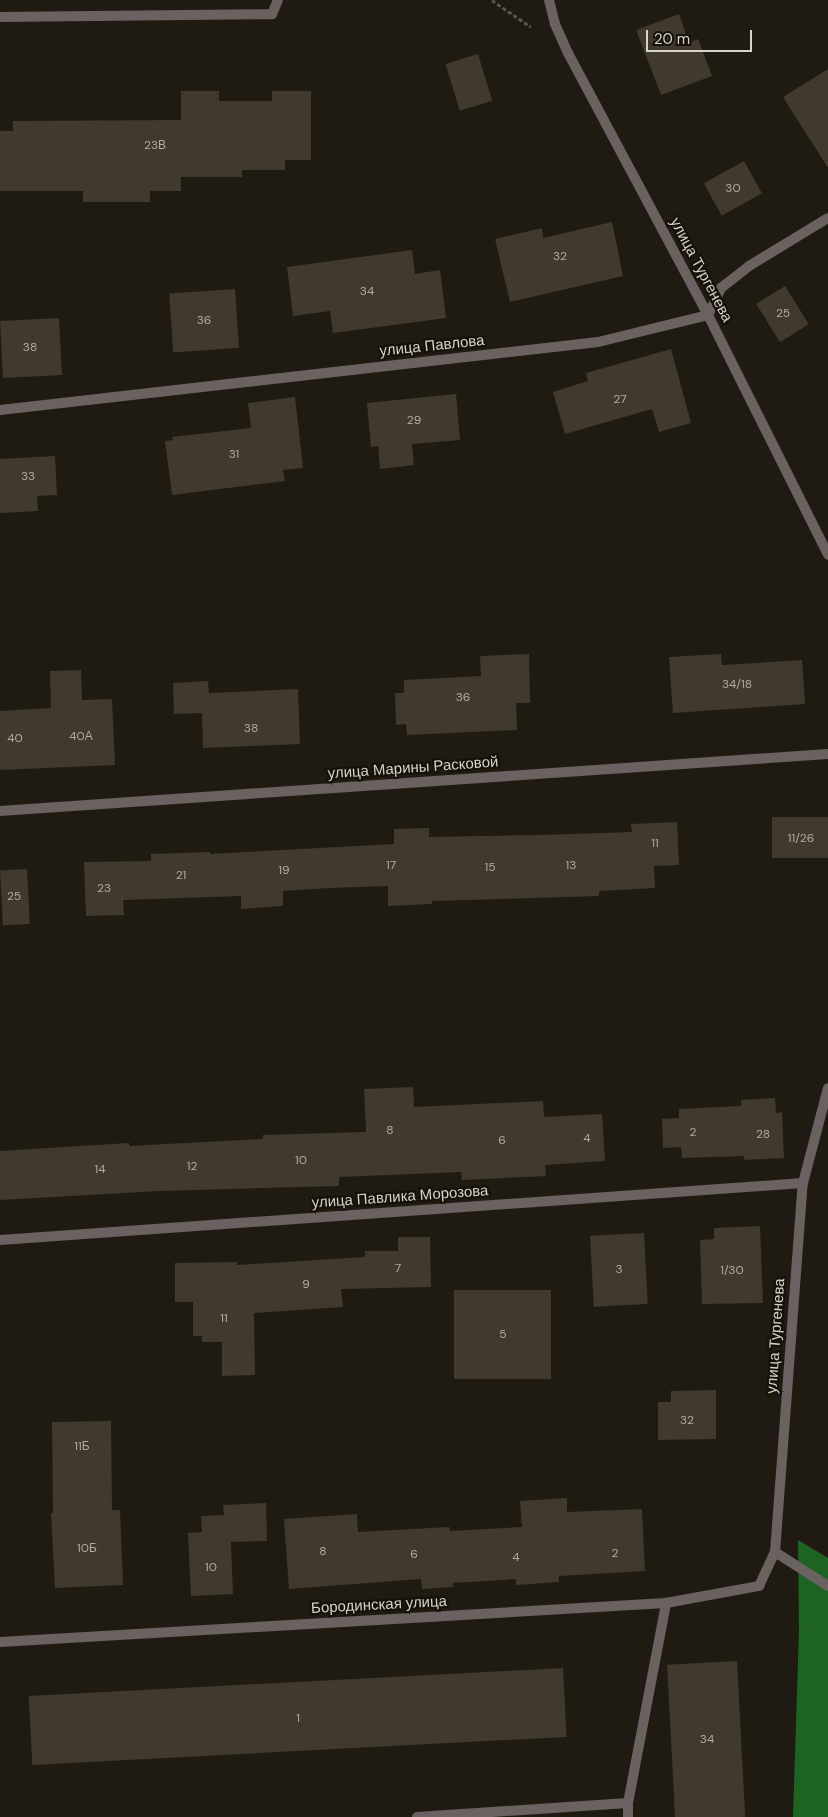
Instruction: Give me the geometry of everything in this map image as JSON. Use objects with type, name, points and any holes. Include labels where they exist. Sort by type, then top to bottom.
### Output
[{"type":"street","points":[[0,17],[272,14],[278,0]]},
{"type":"street","name":"улица Тургенева","points":[[549,0],[555,24],[568,53],[708,315],[828,555]]},
{"type":"street","points":[[708,315],[721,288],[749,266],[828,218]]},
{"type":"street","name":"улица Павлова","points":[[0,410],[598,342],[708,315]]},
{"type":"street","name":"улица Марины Расковой","points":[[0,811],[828,754]]},
{"type":"street","name":"улица Тургенева","points":[[759,1586],[774,1552],[803,1183],[828,1088]]},
{"type":"street","name":"улица Павлика Морозова","points":[[0,1240],[803,1183]]},
{"type":"street","points":[[774,1552],[828,1586]]},
{"type":"street","name":"Бородинская улица","points":[[0,1642],[666,1603],[759,1586]]},
{"type":"street","points":[[628,1817],[628,1803],[666,1603]]},
{"type":"street","points":[[417,1817],[628,1803]]},
{"type":"green space","points":[[798,1540],[828,1558],[828,1817],[793,1817],[799,1630]]},
{"type":"building","points":[[679,14],[689,43],[698,39],[712,76],[661,95],[636,30]]},
{"type":"building","points":[[478,54],[492,101],[460,111],[445,64]]},
{"type":"building","points":[[828,69],[828,168],[783,97]]},
{"type":"building","points":[[181,91],[219,91],[219,101],[272,101],[272,91],[311,91],[311,160],[285,160],[285,170],[242,170],[242,177],[181,177],[181,191],[150,191],[150,202],[83,202],[83,191],[0,191],[0,131],[13,131],[13,121],[181,120]]},
{"type":"building","points":[[744,161],[762,193],[722,216],[704,183]]},
{"type":"building","points":[[612,222],[623,276],[510,302],[495,239],[542,228],[543,238]]},
{"type":"building","points":[[412,250],[415,274],[440,270],[446,318],[333,333],[330,311],[293,316],[287,267]]},
{"type":"building","points":[[785,286],[809,324],[780,342],[756,304]]},
{"type":"building","points":[[235,289],[239,348],[173,352],[169,294]]},
{"type":"building","points":[[59,318],[62,375],[3,378],[0,321]]},
{"type":"building","points":[[671,349],[691,423],[659,432],[652,409],[565,434],[553,392],[588,381],[586,373]]},
{"type":"building","points":[[456,394],[460,440],[412,444],[414,465],[380,469],[378,446],[371,447],[367,403]]},
{"type":"building","points":[[295,397],[303,468],[283,470],[285,481],[172,495],[165,441],[173,440],[172,437],[251,428],[248,403]]},
{"type":"building","points":[[55,456],[57,495],[37,496],[38,511],[0,513],[0,459]]},
{"type":"building","points":[[529,654],[530,703],[516,703],[517,730],[407,735],[406,724],[396,725],[395,693],[404,693],[404,680],[481,676],[480,656]]},
{"type":"building","points":[[721,654],[722,665],[802,660],[805,704],[673,713],[669,657]]},
{"type":"building","points":[[81,670],[82,700],[112,699],[115,765],[0,770],[0,711],[51,708],[50,671]]},
{"type":"building","points":[[208,681],[209,693],[298,689],[300,744],[203,748],[202,713],[174,714],[173,683]]},
{"type":"building","points":[[772,817],[828,817],[828,858],[772,858]]},
{"type":"building","points":[[677,822],[679,865],[654,866],[655,888],[599,891],[599,896],[432,901],[432,904],[388,906],[388,886],[329,888],[283,891],[283,906],[241,909],[241,896],[123,900],[124,915],[86,916],[84,862],[151,861],[151,854],[210,852],[210,854],[394,844],[394,829],[429,828],[429,837],[540,835],[632,832],[631,824]]},
{"type":"building","points":[[27,869],[30,924],[3,925],[0,870]]},
{"type":"building","points":[[413,1087],[414,1107],[543,1101],[544,1117],[602,1114],[605,1161],[545,1165],[546,1176],[462,1180],[461,1172],[339,1177],[339,1186],[160,1191],[0,1200],[0,1151],[129,1143],[129,1146],[263,1139],[263,1135],[366,1132],[364,1089]]},
{"type":"building","points":[[775,1098],[776,1113],[782,1112],[784,1158],[744,1160],[744,1156],[682,1158],[681,1147],[663,1148],[662,1119],[679,1118],[679,1109],[741,1106],[741,1100]]},
{"type":"building","points":[[760,1226],[763,1303],[702,1304],[700,1240],[714,1239],[714,1228]]},
{"type":"building","points":[[644,1233],[648,1304],[594,1307],[590,1236]]},
{"type":"building","points":[[398,1237],[430,1237],[431,1287],[341,1289],[343,1307],[254,1313],[255,1375],[222,1376],[222,1342],[202,1342],[202,1336],[193,1336],[193,1302],[175,1302],[175,1263],[237,1262],[237,1265],[365,1257],[365,1251],[398,1251]]},
{"type":"building","points":[[454,1290],[551,1290],[551,1379],[454,1379]]},
{"type":"building","points":[[716,1390],[716,1439],[658,1440],[658,1402],[671,1402],[671,1391]]},
{"type":"building","points":[[111,1421],[112,1510],[120,1510],[123,1585],[55,1588],[51,1513],[53,1513],[52,1422]]},
{"type":"building","points":[[567,1498],[567,1512],[642,1509],[645,1571],[559,1576],[559,1582],[516,1585],[516,1579],[453,1583],[453,1587],[422,1589],[421,1579],[289,1589],[284,1519],[357,1514],[358,1532],[449,1527],[450,1531],[522,1527],[520,1501]]},
{"type":"building","points":[[266,1503],[267,1541],[231,1542],[233,1594],[191,1596],[188,1533],[202,1532],[201,1516],[224,1515],[223,1505]]},
{"type":"building","points":[[737,1661],[745,1817],[675,1817],[667,1665]]},
{"type":"building","points":[[563,1668],[567,1737],[32,1765],[29,1696]]}]
